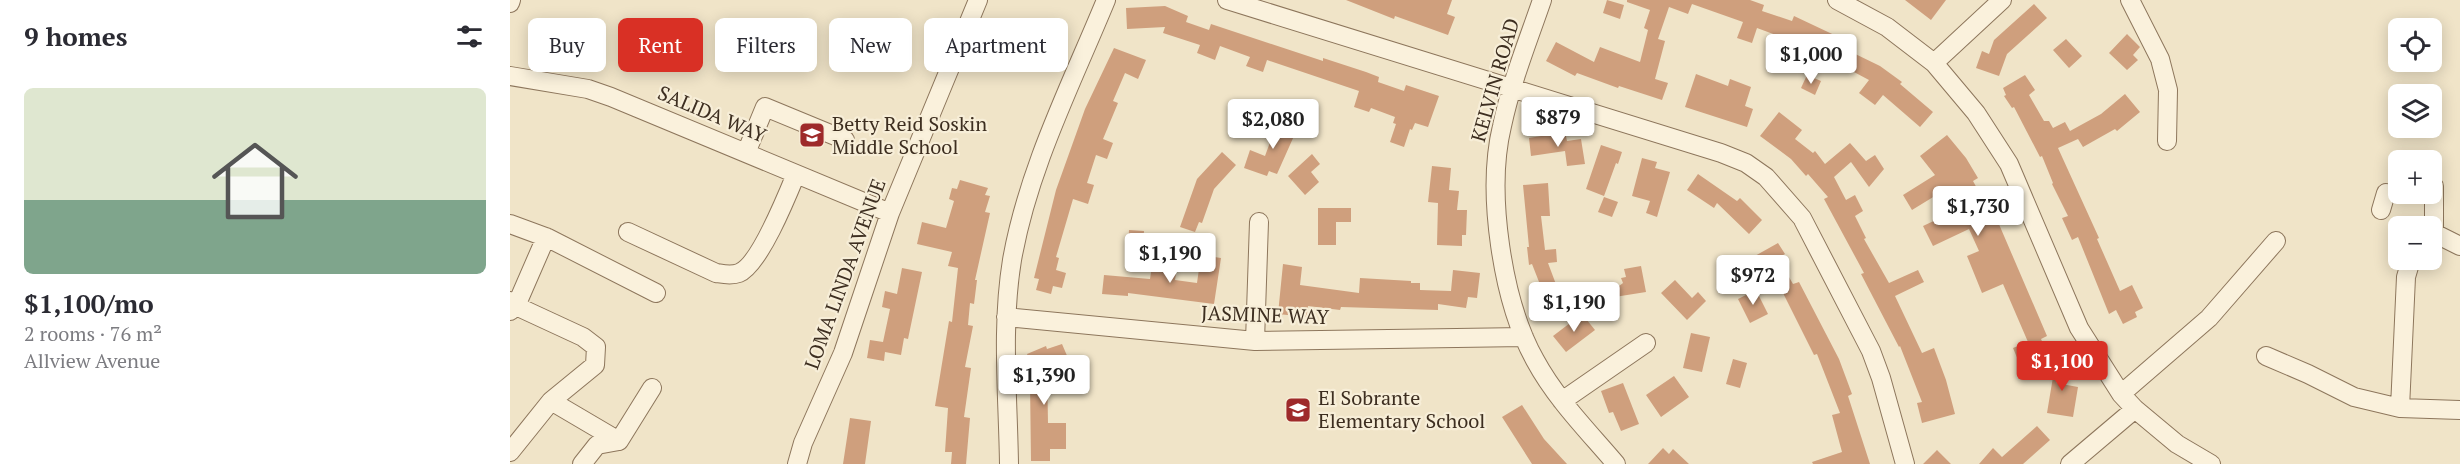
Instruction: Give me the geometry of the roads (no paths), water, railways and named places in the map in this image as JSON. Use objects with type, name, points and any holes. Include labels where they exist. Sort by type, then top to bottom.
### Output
[{"type":"street","name":"LOMA LINDA AVENUE","points":[[797,464],[802,443],[843,353],[890,213],[978,0]]},
{"type":"street","points":[[1009,464],[1006,317],[1012,261],[1023,207],[1038,161],[1106,0]]},
{"type":"street","points":[[1227,0],[1512,87],[1746,163],[1766,177],[1802,218],[1870,351],[1881,378],[1905,464]]},
{"type":"street","name":"KELVIN ROAD","points":[[1542,0],[1512,87],[1496,157],[1496,189],[1502,261],[1524,337],[1535,362],[1562,401],[1616,464]]},
{"type":"street","points":[[1837,0],[1887,27],[1934,63],[1976,113],[2009,164],[2079,328],[2121,394],[2135,409],[2177,444],[2211,464]]},
{"type":"street","points":[[1934,63],[2002,0]]},
{"type":"street","points":[[2130,0],[2160,59],[2168,90],[2167,141]]},
{"type":"street","name":"SALIDA WAY","points":[[510,76],[588,89],[604,94],[890,213]]},
{"type":"street","points":[[746,153],[765,107],[845,140]]},
{"type":"street","points":[[628,232],[716,273],[728,275],[739,273],[751,264],[785,201],[796,174]]},
{"type":"street","points":[[1255,341],[1259,222]]},
{"type":"street","points":[[510,224],[546,237],[656,293]]},
{"type":"street","points":[[510,452],[552,401],[595,364],[596,347],[583,336],[512,306],[546,237]]},
{"type":"street","points":[[2442,238],[2460,246]]},
{"type":"street","points":[[2121,394],[2209,318],[2276,241]]},
{"type":"street","points":[[2400,408],[2408,270]]},
{"type":"street","name":"JASMINE WAY","points":[[1006,317],[1255,341],[1524,337]]},
{"type":"street","points":[[1562,401],[1646,343]]},
{"type":"street","points":[[2266,356],[2354,397],[2400,408],[2460,410]]},
{"type":"street","points":[[582,464],[597,445],[619,441],[652,388]]},
{"type":"street","points":[[552,401],[619,441]]},
{"type":"street","points":[[2070,464],[2135,409]]},
{"type":"place","name":"Betty Reid Soskin Middle School","points":[[812,135]]},
{"type":"place","name":"El Sobrante Elementary School","points":[[1298,410]]}]
